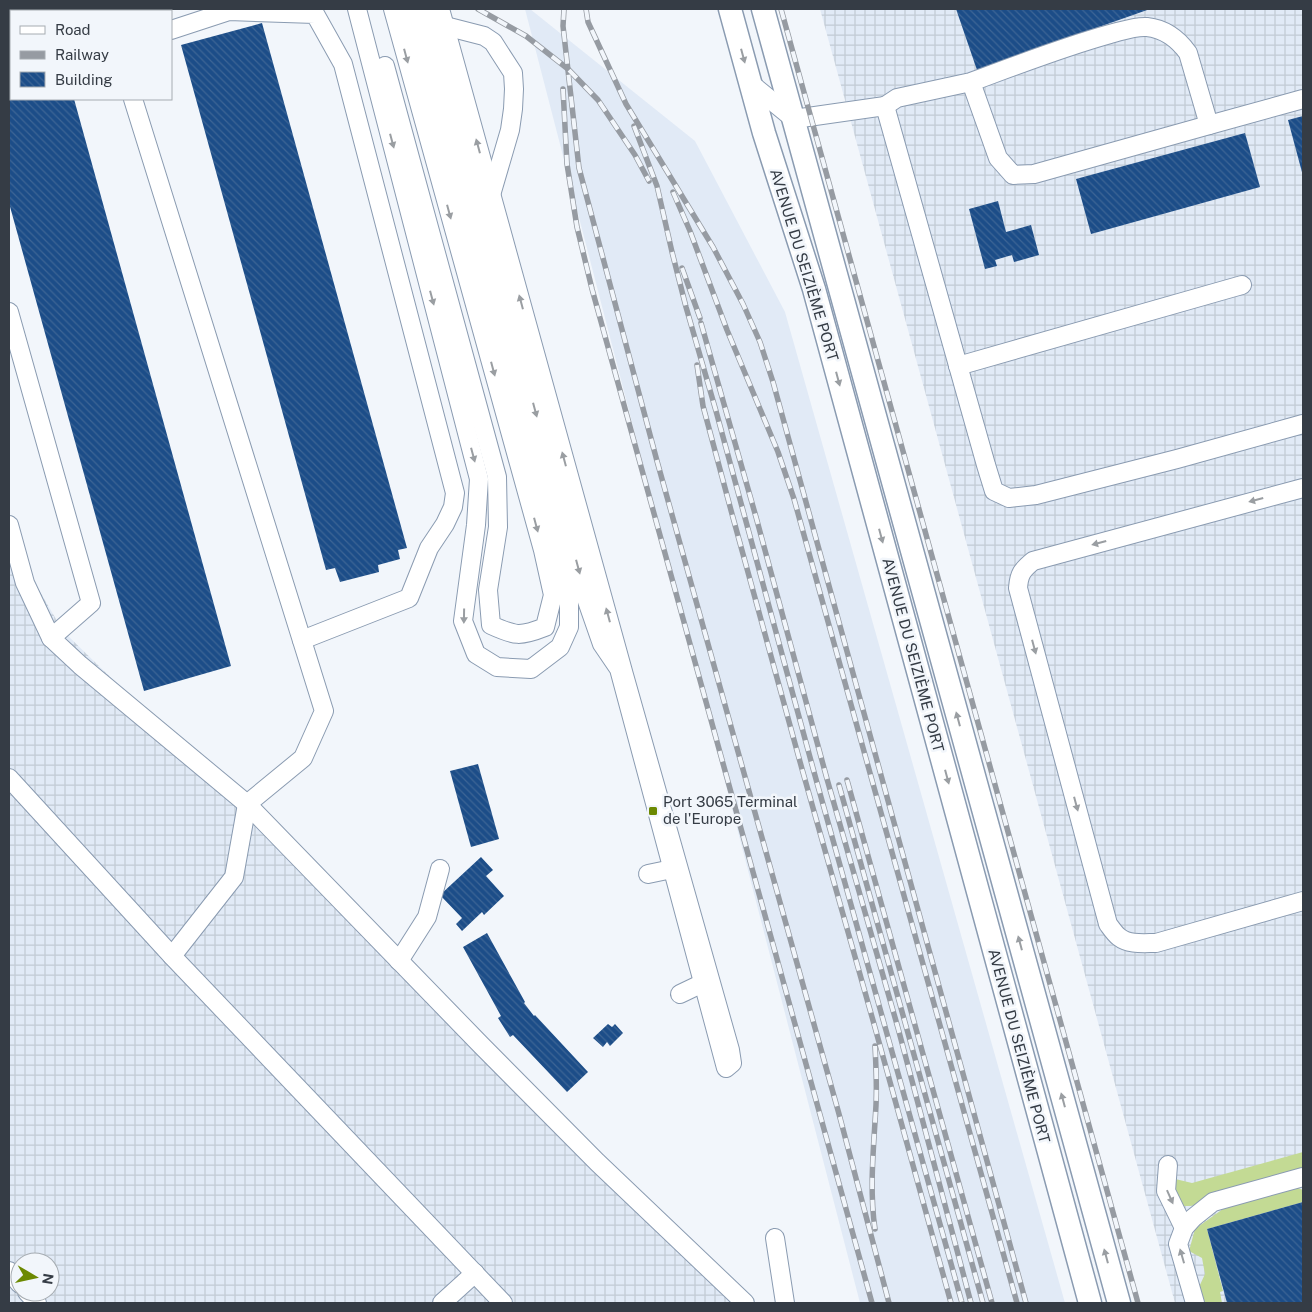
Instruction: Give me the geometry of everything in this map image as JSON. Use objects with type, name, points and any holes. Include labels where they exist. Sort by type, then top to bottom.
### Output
[{"type":"main road","name":"AVENUE DU SEIZIÈME PORT","points":[[730,9],[764,133],[814,289],[1090,1303]]},
{"type":"main road","name":"AVENUE DU SEIZIÈME PORT","points":[[763,9],[1119,1303]]},
{"type":"lane","points":[[357,9],[479,478],[476,525],[463,621],[476,654],[497,667],[531,669],[560,647],[569,627],[569,592],[407,9]]},
{"type":"lane","points":[[369,9],[497,477],[498,527],[488,590],[491,625],[510,633],[528,634],[545,627],[553,595],[543,550],[393,9]]},
{"type":"lane","points":[[424,9],[587,601],[602,644],[621,670],[726,1068],[732,1062],[730,1050],[621,670],[440,9]]},
{"type":"lane","points":[[172,30],[229,10],[315,14],[343,64],[455,493],[453,507],[445,524],[429,548],[409,598],[302,640]]},
{"type":"lane","points":[[445,26],[489,39],[493,42],[513,73],[514,99],[510,130],[491,194]]},
{"type":"lane","points":[[750,83],[794,120],[885,106],[897,98],[971,82],[1095,38],[1132,28],[1146,27],[1159,29],[1171,36],[1182,44],[1188,53],[1209,125]]},
{"type":"lane","points":[[971,82],[998,158],[1013,175],[1034,174],[1303,99]]},
{"type":"lane","points":[[133,100],[324,711],[303,758],[247,804],[234,877],[172,956]]},
{"type":"lane","points":[[885,106],[994,491],[1009,498],[1036,495],[1303,424]]},
{"type":"lane","points":[[958,366],[1242,286]]},
{"type":"lane","points":[[9,312],[91,603],[51,638]]},
{"type":"lane","points":[[1303,488],[1033,561],[1022,569],[1018,588],[1108,924],[1118,937],[1138,944],[1156,942],[1303,901]]},
{"type":"lane","points":[[9,525],[25,583],[51,638],[80,665],[247,804],[597,1162],[745,1303]]},
{"type":"lane","points":[[9,778],[172,956],[503,1303]]},
{"type":"lane","points":[[399,961],[427,917],[440,869]]},
{"type":"lane","points":[[648,874],[672,869]]},
{"type":"lane","points":[[680,994],[703,983]]},
{"type":"lane","points":[[1168,1165],[1166,1191],[1184,1228]]},
{"type":"lane","points":[[1195,1303],[1178,1244],[1184,1228],[1192,1218],[1213,1202],[1303,1177]]},
{"type":"lane","points":[[775,1238],[785,1303]]},
{"type":"lane","points":[[442,1303],[475,1273]]},
{"type":"shaded area","points":[[525,9],[530,9],[695,141],[785,312],[1065,1303],[860,1303]]},
{"type":"shaded area","points":[[820,9],[1303,9],[1303,1303],[1175,1303]]},
{"type":"shaded area","points":[[9,539],[63,631],[753,1303],[9,1303]]},
{"type":"green space","points":[[1303,1152],[1303,1169],[1204,1203],[1190,1206],[1181,1206],[1171,1178],[1192,1183]]},
{"type":"green space","points":[[1293,1186],[1303,1190],[1303,1202],[1207,1229],[1223,1291],[1220,1292],[1222,1303],[1204,1303],[1199,1287],[1205,1274],[1202,1258],[1189,1251],[1195,1229],[1227,1206]]},
{"type":"building","points":[[956,9],[1150,9],[977,70]]},
{"type":"building","points":[[262,23],[407,548],[398,550],[400,559],[378,565],[379,572],[340,582],[335,568],[326,570],[181,45]]},
{"type":"building","points":[[9,93],[10,100],[74,100],[231,666],[144,691],[9,203]]},
{"type":"building","points":[[1303,116],[1303,176],[1288,120]]},
{"type":"building","points":[[1245,133],[1260,187],[1091,234],[1076,179]]},
{"type":"building","points":[[998,201],[1006,232],[1031,225],[1039,255],[1014,262],[1012,255],[995,260],[997,266],[985,269],[969,209]]},
{"type":"building","points":[[478,764],[499,839],[471,847],[450,771]]},
{"type":"building","points":[[481,857],[493,870],[486,876],[504,896],[484,915],[482,912],[462,931],[456,924],[462,918],[440,895]]},
{"type":"building","points":[[487,933],[524,1003],[534,1016],[588,1072],[567,1092],[513,1035],[510,1037],[498,1018],[501,1016],[463,947]]},
{"type":"building","points":[[608,1024],[612,1027],[615,1024],[623,1033],[610,1046],[607,1042],[603,1047],[593,1038]]},
{"type":"building","points":[[1303,1202],[1303,1303],[1227,1303],[1207,1229]]},
{"type":"railway","points":[[112,10],[117,9]]},
{"type":"railway","points":[[478,9],[526,36],[568,69],[598,100],[635,155],[649,181]]},
{"type":"railway","points":[[564,9],[563,26],[579,168],[657,461],[839,1114],[889,1303]]},
{"type":"railway","points":[[586,9],[588,22],[626,104],[713,247],[743,304],[760,342],[773,382],[1026,1303]]},
{"type":"railway","points":[[781,9],[1138,1303]]},
{"type":"railway","points":[[563,89],[567,164],[577,227],[592,289],[872,1303]]},
{"type":"railway","points":[[634,126],[657,186],[686,307],[962,1303]]},
{"type":"railway","points":[[673,192],[690,231],[727,330],[778,452],[794,499],[1017,1303]]},
{"type":"railway","points":[[682,268],[700,318]]},
{"type":"railway","points":[[701,323],[898,1028],[971,1303]]},
{"type":"railway","points":[[697,365],[703,406],[732,514],[951,1303]]},
{"type":"railway","points":[[847,780],[992,1303]]},
{"type":"railway","points":[[839,785],[983,1303]]},
{"type":"railway","points":[[875,1046],[876,1098],[872,1182],[875,1229]]},
{"type":"place","name":"Port 3065 Terminal de l'Europe","points":[[653,811]]}]
